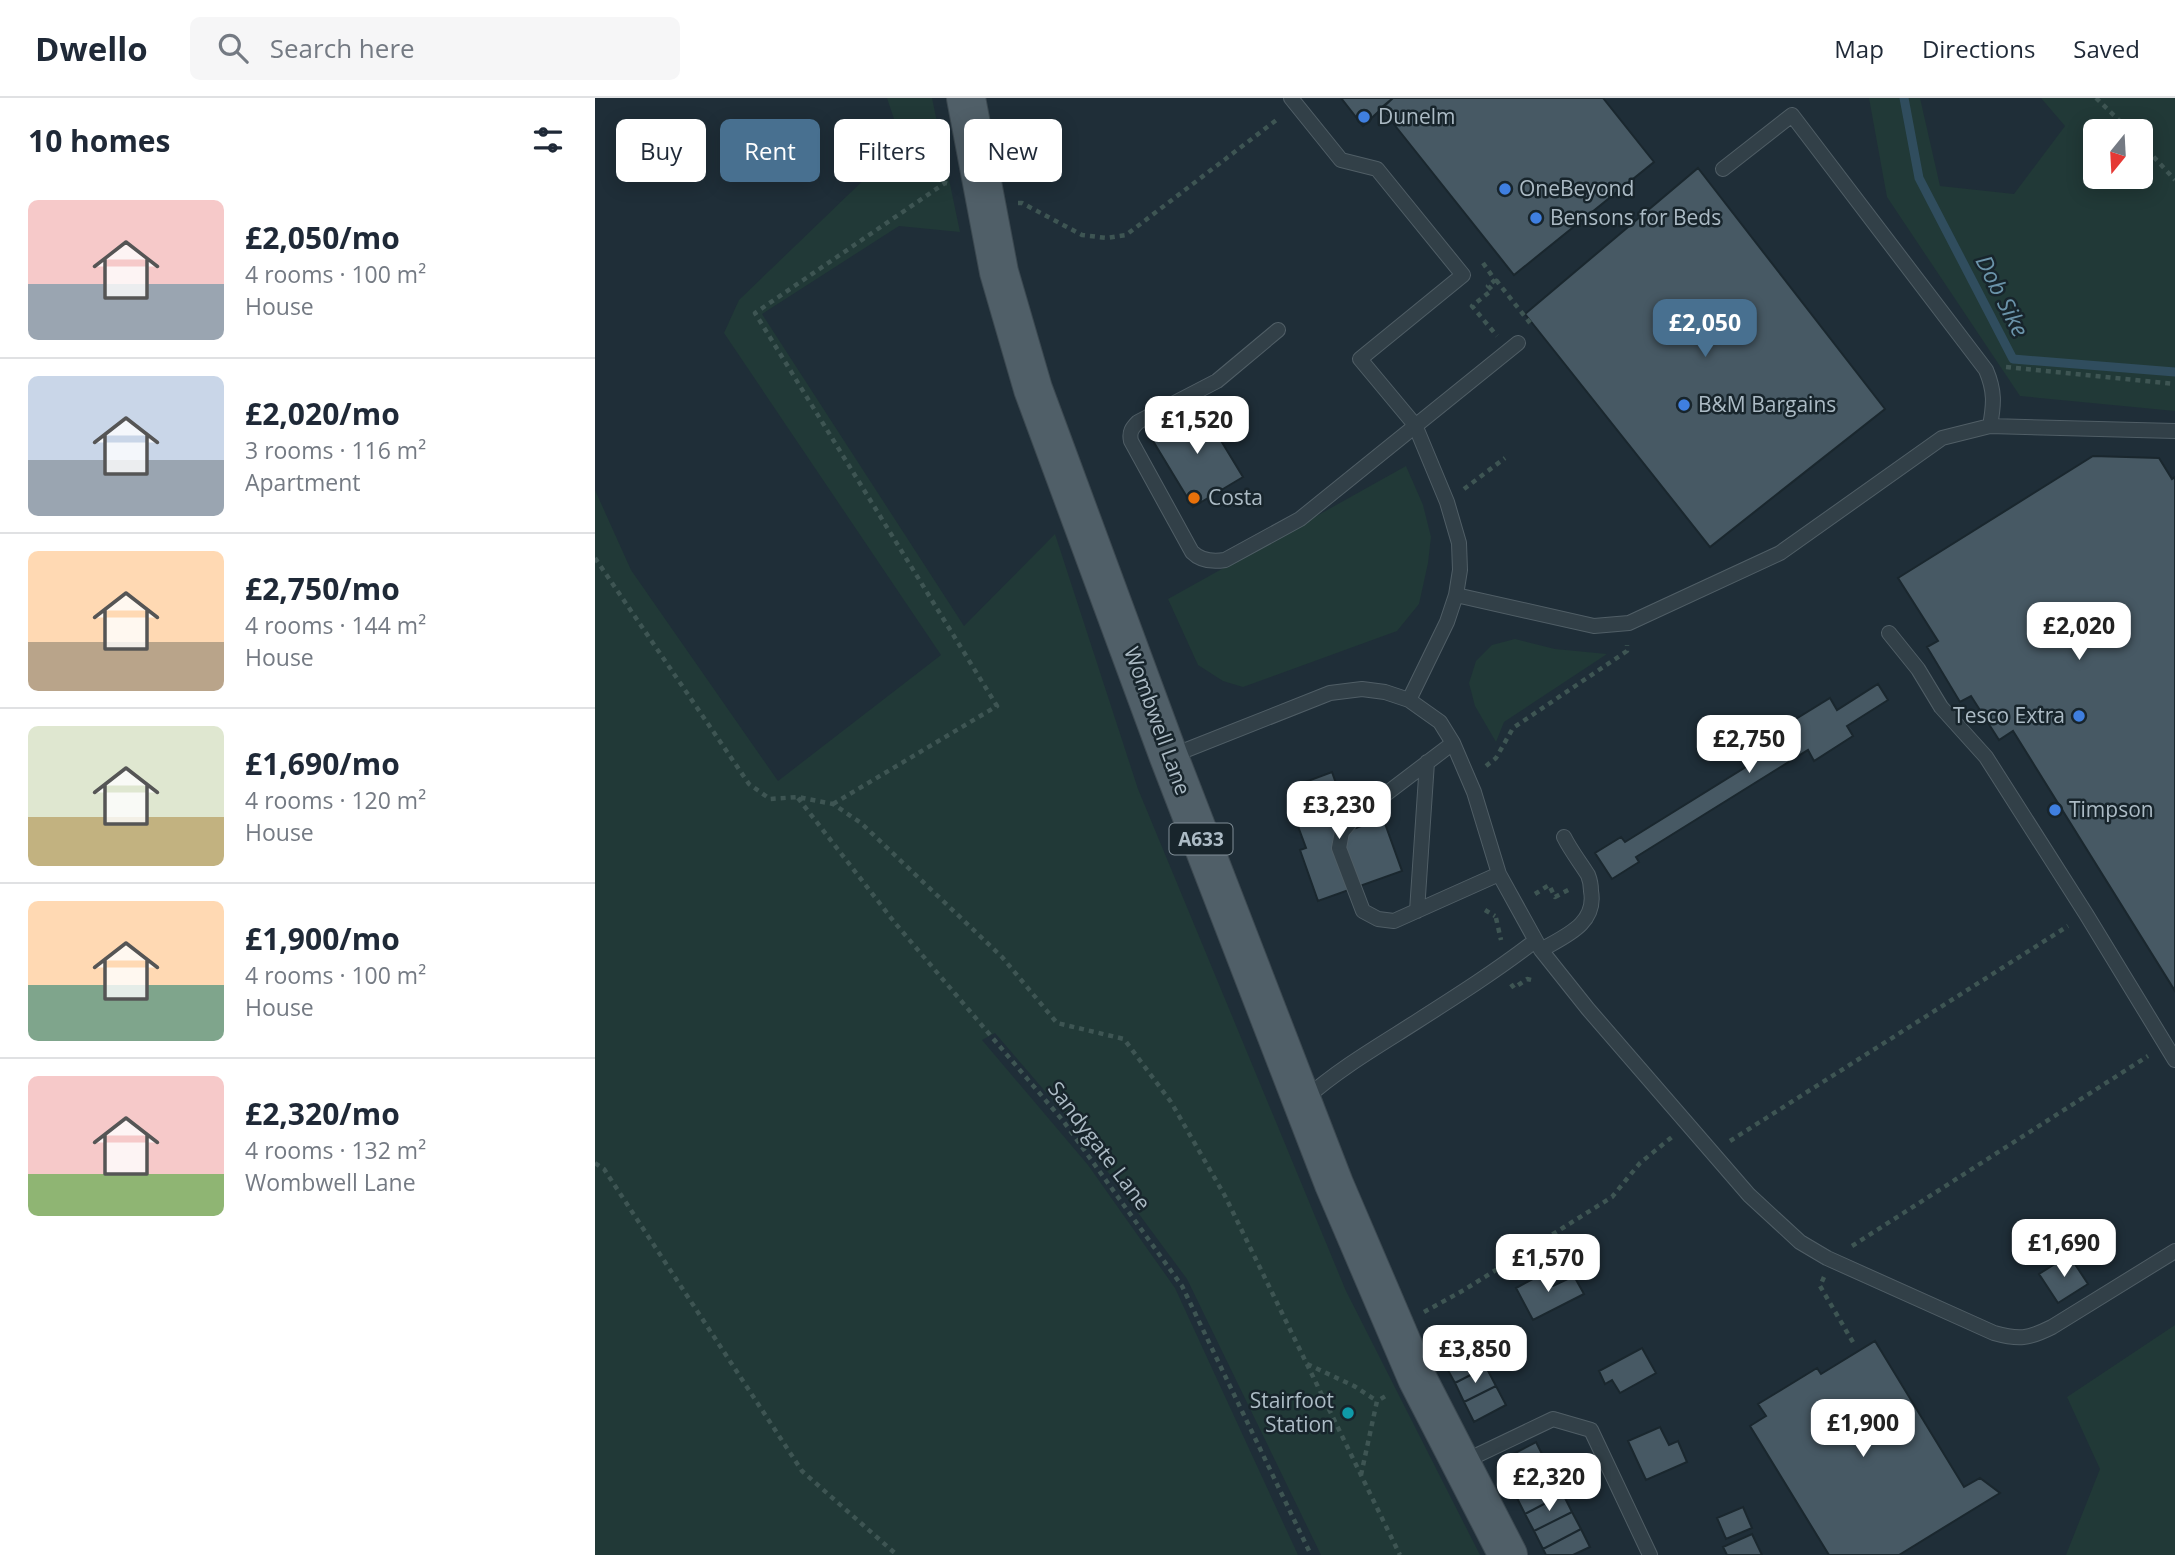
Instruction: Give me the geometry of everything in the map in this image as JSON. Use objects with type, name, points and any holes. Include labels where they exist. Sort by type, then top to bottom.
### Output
[{"type":"main road","name":"Wombwell Lane","points":[[966,98],[999,272],[1033,389],[1169,757],[1301,1103],[1417,1378],[1508,1555]]},
{"type":"lane","points":[[1294,102],[1341,160],[1377,169],[1463,275],[1360,359],[1415,425],[1447,502],[1459,543],[1460,570],[1456,595],[1447,622],[1409,700]]},
{"type":"lane","points":[[1723,169],[1792,115],[1986,370],[1995,402],[1990,426]]},
{"type":"lane","points":[[1278,330],[1217,381],[1138,422],[1132,428],[1131,441],[1192,552],[1198,558],[1225,560],[1300,519],[1518,343]]},
{"type":"lane","points":[[1456,595],[1594,626],[1629,623],[1780,553],[1942,438],[1990,426],[2175,431]]},
{"type":"lane","points":[[1889,632],[1918,669],[1941,707],[1986,757],[2175,1060]]},
{"type":"lane","points":[[1169,757],[1330,693],[1362,689],[1385,692],[1409,700],[1440,722],[1474,792],[1499,874],[1538,946],[1583,1003],[1749,1195],[1800,1242],[1842,1265],[1994,1333],[2020,1339],[2035,1336],[2052,1327],[2175,1251]]},
{"type":"lane","points":[[1453,744],[1353,819],[1342,832],[1339,848],[1363,911],[1378,919],[1394,921],[1499,874]]},
{"type":"lane","points":[[1417,911],[1427,762]]},
{"type":"lane","points":[[1301,1103],[1354,1061],[1501,967],[1586,922],[1593,898],[1589,877],[1564,837]]},
{"type":"lane","points":[[1461,1462],[1553,1419],[1591,1430],[1650,1555]]},
{"type":"path","points":[[2096,98],[2118,119]]},
{"type":"path","points":[[833,804],[997,706],[754,313],[945,183],[986,205],[1022,203],[1082,235],[1107,238],[1126,235],[1294,102]]},
{"type":"path","points":[[2153,156],[2175,180]]},
{"type":"path","points":[[1495,280],[1528,321],[1518,326]]},
{"type":"path","points":[[1492,290],[1472,306],[1500,340]]},
{"type":"path","points":[[1990,380],[2006,366],[2175,384]]},
{"type":"path","points":[[1447,502],[1505,458]]},
{"type":"path","points":[[595,558],[749,784],[770,799],[798,797],[833,804],[861,823],[1002,957],[1057,1023],[1124,1039],[1171,1102],[1225,1196],[1400,1555]]},
{"type":"path","points":[[1469,780],[1496,758],[1513,728],[1627,650],[1629,623]]},
{"type":"path","name":"Sandygate Lane","points":[[798,797],[895,923],[1065,1122],[1182,1286],[1311,1555]]},
{"type":"path","points":[[1495,916],[1549,885],[1555,897],[1589,877]]},
{"type":"path","points":[[1485,910],[1495,916],[1501,941],[1489,947],[1514,988],[1527,979],[1538,982]]},
{"type":"path","points":[[1713,1152],[2086,914]]},
{"type":"path","points":[[1854,1344],[1820,1286],[1824,1276],[1842,1265],[1854,1243],[2166,1044]]},
{"type":"path","points":[[1396,1328],[1464,1290],[1612,1197],[1640,1163],[1672,1137]]},
{"type":"path","points":[[595,1163],[604,1169],[802,1471],[897,1555]]},
{"type":"path","points":[[1305,1364],[1354,1386],[1377,1401]]},
{"type":"path","points":[[1361,1476],[1377,1401],[1417,1378]]},
{"type":"green space","points":[[887,98],[932,98],[936,119],[894,119]]},
{"type":"green space","points":[[1869,98],[1920,98],[1940,186],[2014,194],[2065,126],[2041,98],[2175,98],[2175,411],[2020,396],[1887,197]]},
{"type":"green space","points":[[862,182],[950,182],[960,232],[899,226],[762,314],[964,626],[1055,534],[1138,789],[1346,1291],[1480,1555],[1321,1555],[1187,1279],[1068,1118],[995,1033],[982,1040],[1088,1165],[1175,1288],[1298,1555],[595,1555],[595,490],[631,570],[778,781],[941,655],[724,333],[739,300]]},
{"type":"green space","points":[[1406,466],[1423,505],[1431,537],[1419,604],[1397,631],[1243,687],[1223,681],[1198,665],[1168,599]]},
{"type":"green space","points":[[1515,639],[1555,649],[1607,654],[1504,722],[1496,742],[1475,706],[1469,683],[1476,661],[1492,645]]},
{"type":"green space","points":[[2175,1325],[2175,1555],[2066,1555],[2100,1469],[2067,1397]]},
{"type":"building","name":"Dunelm","points":[[1341,98],[1393,98],[1363,126]]},
{"type":"building","points":[[1393,98],[1603,98],[1654,162],[1514,275],[1381,108]]},
{"type":"building","points":[[1698,168],[1885,409],[1710,547],[1525,314]]},
{"type":"building","points":[[1200,406],[1243,477],[1193,507],[1150,436]]},
{"type":"building","name":"Tesco Extra","points":[[2093,456],[2159,458],[2172,479],[2175,477],[2175,991],[2013,731],[1999,740],[1971,696],[1960,702],[1927,647],[1938,641],[1898,578]]},
{"type":"building","points":[[1878,684],[1888,700],[1847,726],[1853,736],[1814,761],[1808,750],[1636,857],[1639,862],[1612,879],[1595,853],[1621,837],[1625,842],[1799,734],[1791,722],[1830,698],[1837,710]]},
{"type":"building","points":[[1332,772],[1356,828],[1383,818],[1402,871],[1318,901],[1300,850],[1306,848],[1292,810],[1296,809],[1289,788]]},
{"type":"building","points":[[2069,1255],[2088,1284],[2058,1303],[2039,1274]]},
{"type":"building","points":[[1546,1272],[1553,1286],[1574,1276],[1584,1294],[1533,1320],[1516,1288]]},
{"type":"building","points":[[1466,1327],[1476,1347],[1444,1363],[1434,1343]]},
{"type":"building","points":[[1875,1341],[1964,1487],[1980,1478],[2000,1493],[1899,1555],[1829,1555],[1750,1426],[1766,1416],[1758,1404],[1817,1368],[1821,1374]]},
{"type":"building","points":[[1476,1347],[1486,1367],[1455,1383],[1444,1363]]},
{"type":"building","points":[[1642,1348],[1656,1373],[1620,1393],[1612,1380],[1605,1384],[1599,1371]]},
{"type":"building","points":[[1486,1367],[1496,1386],[1464,1402],[1455,1383]]},
{"type":"building","points":[[1496,1386],[1506,1405],[1474,1422],[1464,1402]]},
{"type":"building","points":[[1660,1427],[1669,1445],[1678,1441],[1687,1462],[1646,1480],[1628,1441]]},
{"type":"building","points":[[1536,1442],[1545,1460],[1507,1479],[1498,1462]]},
{"type":"building","points":[[1545,1460],[1554,1477],[1516,1496],[1507,1479]]},
{"type":"building","points":[[1554,1477],[1563,1494],[1525,1514],[1516,1496]]},
{"type":"building","points":[[1563,1494],[1572,1512],[1534,1531],[1525,1514]]},
{"type":"building","points":[[1743,1507],[1752,1528],[1726,1539],[1717,1518]]},
{"type":"building","points":[[1572,1512],[1581,1529],[1543,1549],[1534,1531]]},
{"type":"building","points":[[1581,1529],[1590,1547],[1573,1555],[1546,1555],[1543,1549]]},
{"type":"building","points":[[1752,1534],[1762,1555],[1727,1555],[1723,1547]]},
{"type":"waterway","name":"Dob Sike","points":[[1904,98],[1919,178],[2013,359],[2175,372]]},
{"type":"place","name":"Dunelm","points":[[1364,117]]},
{"type":"place","name":"OneBeyond","points":[[1505,189]]},
{"type":"place","name":"Bensons for Beds","points":[[1536,218]]},
{"type":"place","name":"B&M Bargains","points":[[1684,405]]},
{"type":"place","name":"Costa","points":[[1194,498]]},
{"type":"place","name":"Tesco Extra","points":[[2079,716]]},
{"type":"place","name":"Timpson","points":[[2055,810]]},
{"type":"place","name":"Stairfoot Station","points":[[1348,1413]]}]
